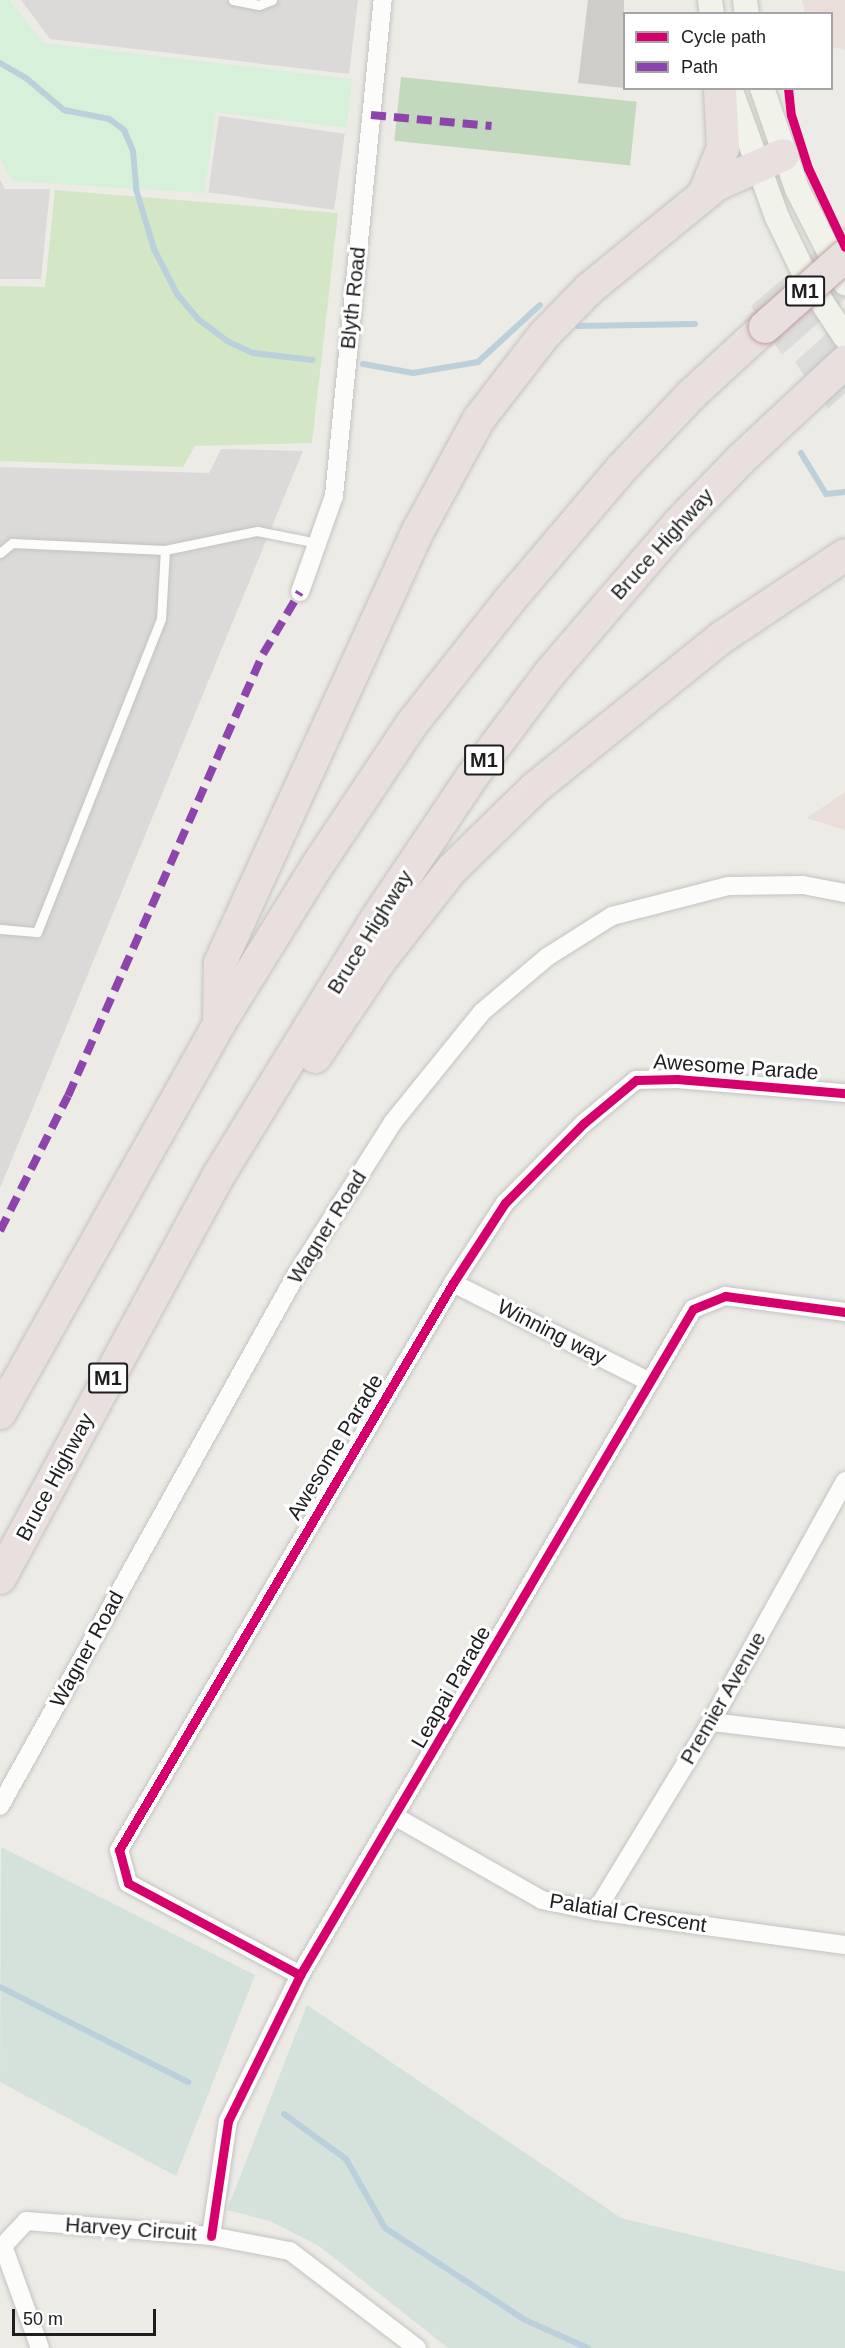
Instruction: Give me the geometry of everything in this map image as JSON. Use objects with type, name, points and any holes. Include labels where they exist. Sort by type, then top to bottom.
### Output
[{"type":"highway","points":[[704,194],[723,148],[720,90]]},
{"type":"highway","points":[[219,1024],[220,963],[419,529],[468,438],[507,380],[570,307],[704,194],[770,160]]},
{"type":"highway","name":"M1","points":[[0,1413],[219,1024],[372,783],[501,610],[629,460],[765,327],[845,256]]},
{"type":"highway","name":"Bruce Highway","points":[[0,1578],[217,1178],[377,918],[485,759],[626,582],[740,460],[845,362]]},
{"type":"highway","points":[[217,1178],[262,1130],[379,962],[452,869],[481,839],[535,788],[721,638],[845,555]]},
{"type":"main road","points":[[731,90],[770,160],[811,220],[845,283]]},
{"type":"main road","points":[[762,90],[770,160],[808,280],[845,337]]},
{"type":"street","name":"Blyth Road","points":[[300,592],[334,496],[383,0]]},
{"type":"street","name":"Wagner Road","points":[[0,1806],[296,1275],[393,1122],[482,1012],[547,957],[612,916],[728,886],[804,885],[845,893]]},
{"type":"street","name":"Awesome Parade","points":[[300,1975],[128,1883],[118,1850],[453,1282],[505,1203],[584,1123],[636,1080],[677,1079],[845,1093]]},
{"type":"street","name":"Winning way","points":[[453,1282],[650,1382]]},
{"type":"street","name":"Leapai Parade","points":[[211,2236],[228,2121],[300,1975],[396,1817],[693,1309],[725,1296],[845,1312]]},
{"type":"street","name":"Premier Avenue","points":[[596,1911],[839,1511],[845,1481]]},
{"type":"street","points":[[711,1722],[845,1738]]},
{"type":"street","name":"Palatial Crescent","points":[[396,1817],[542,1900],[596,1911],[845,1945]]},
{"type":"street","name":"Harvey Circuit","points":[[40,2348],[3,2246],[26,2221],[211,2236],[290,2251],[417,2348]]},
{"type":"lane","points":[[234,0],[259,5],[272,0]]},
{"type":"lane","points":[[0,553],[12,543],[165,550],[258,531],[317,543]]},
{"type":"lane","points":[[0,929],[37,932],[161,619],[165,550]]},
{"type":"shaded area","points":[[21,0],[358,0],[349,74],[50,39]]},
{"type":"shaded area","points":[[802,0],[845,0],[845,50],[833,47],[833,12],[805,12]]},
{"type":"shaded area","points":[[219,116],[345,134],[334,210],[208,192]]},
{"type":"shaded area","points":[[0,179],[5,189],[50,189],[41,279],[0,279]]},
{"type":"shaded area","points":[[221,449],[303,451],[0,1188],[0,467],[209,473]]},
{"type":"shaded area","points":[[845,792],[845,830],[807,818]]},
{"type":"shaded area","points":[[1,1847],[255,1975],[176,2176],[0,2082]]},
{"type":"shaded area","points":[[307,2005],[621,2218],[845,2272],[845,2348],[448,2348],[319,2246],[270,2221],[227,2210]]},
{"type":"green space","points":[[0,0],[9,0],[44,43],[352,79],[347,128],[216,112],[204,193],[13,181],[0,159]]},
{"type":"green space","points":[[401,77],[637,102],[630,165],[394,141]]},
{"type":"green space","points":[[55,190],[338,213],[312,443],[195,446],[183,467],[0,461],[0,286],[45,287]]},
{"type":"pier","points":[[845,225],[845,299],[782,355],[751,306]]},
{"type":"pier","points":[[845,317],[845,393],[828,409],[795,362]]},
{"type":"building","points":[[588,0],[624,0],[623,88],[578,83]]},
{"type":"waterway","points":[[0,63],[26,78],[64,110],[109,119],[124,130],[133,151],[136,189],[154,249],[177,294],[198,319],[227,341],[253,353],[313,360]]},
{"type":"waterway","points":[[363,364],[413,373],[478,362],[540,305]]},
{"type":"waterway","points":[[578,326],[695,324]]},
{"type":"waterway","points":[[801,453],[826,494],[845,492]]},
{"type":"waterway","points":[[0,1987],[188,2082]]},
{"type":"waterway","points":[[284,2114],[346,2159],[385,2228],[525,2320],[588,2348]]},
{"type":"marked path","points":[[371,115],[492,126]]},
{"type":"marked path","points":[[0,1231],[68,1096],[263,654],[300,592]]},
{"type":"cycle path","points":[[788,90],[791,115],[808,168],[845,247]]},
{"type":"cycle path","points":[[300,1975],[128,1883],[119,1850],[453,1283],[505,1203],[584,1123],[636,1080],[677,1079],[845,1093]]},
{"type":"cycle path","points":[[211,2236],[228,2121],[300,1975],[693,1309],[725,1296],[845,1312]]}]
